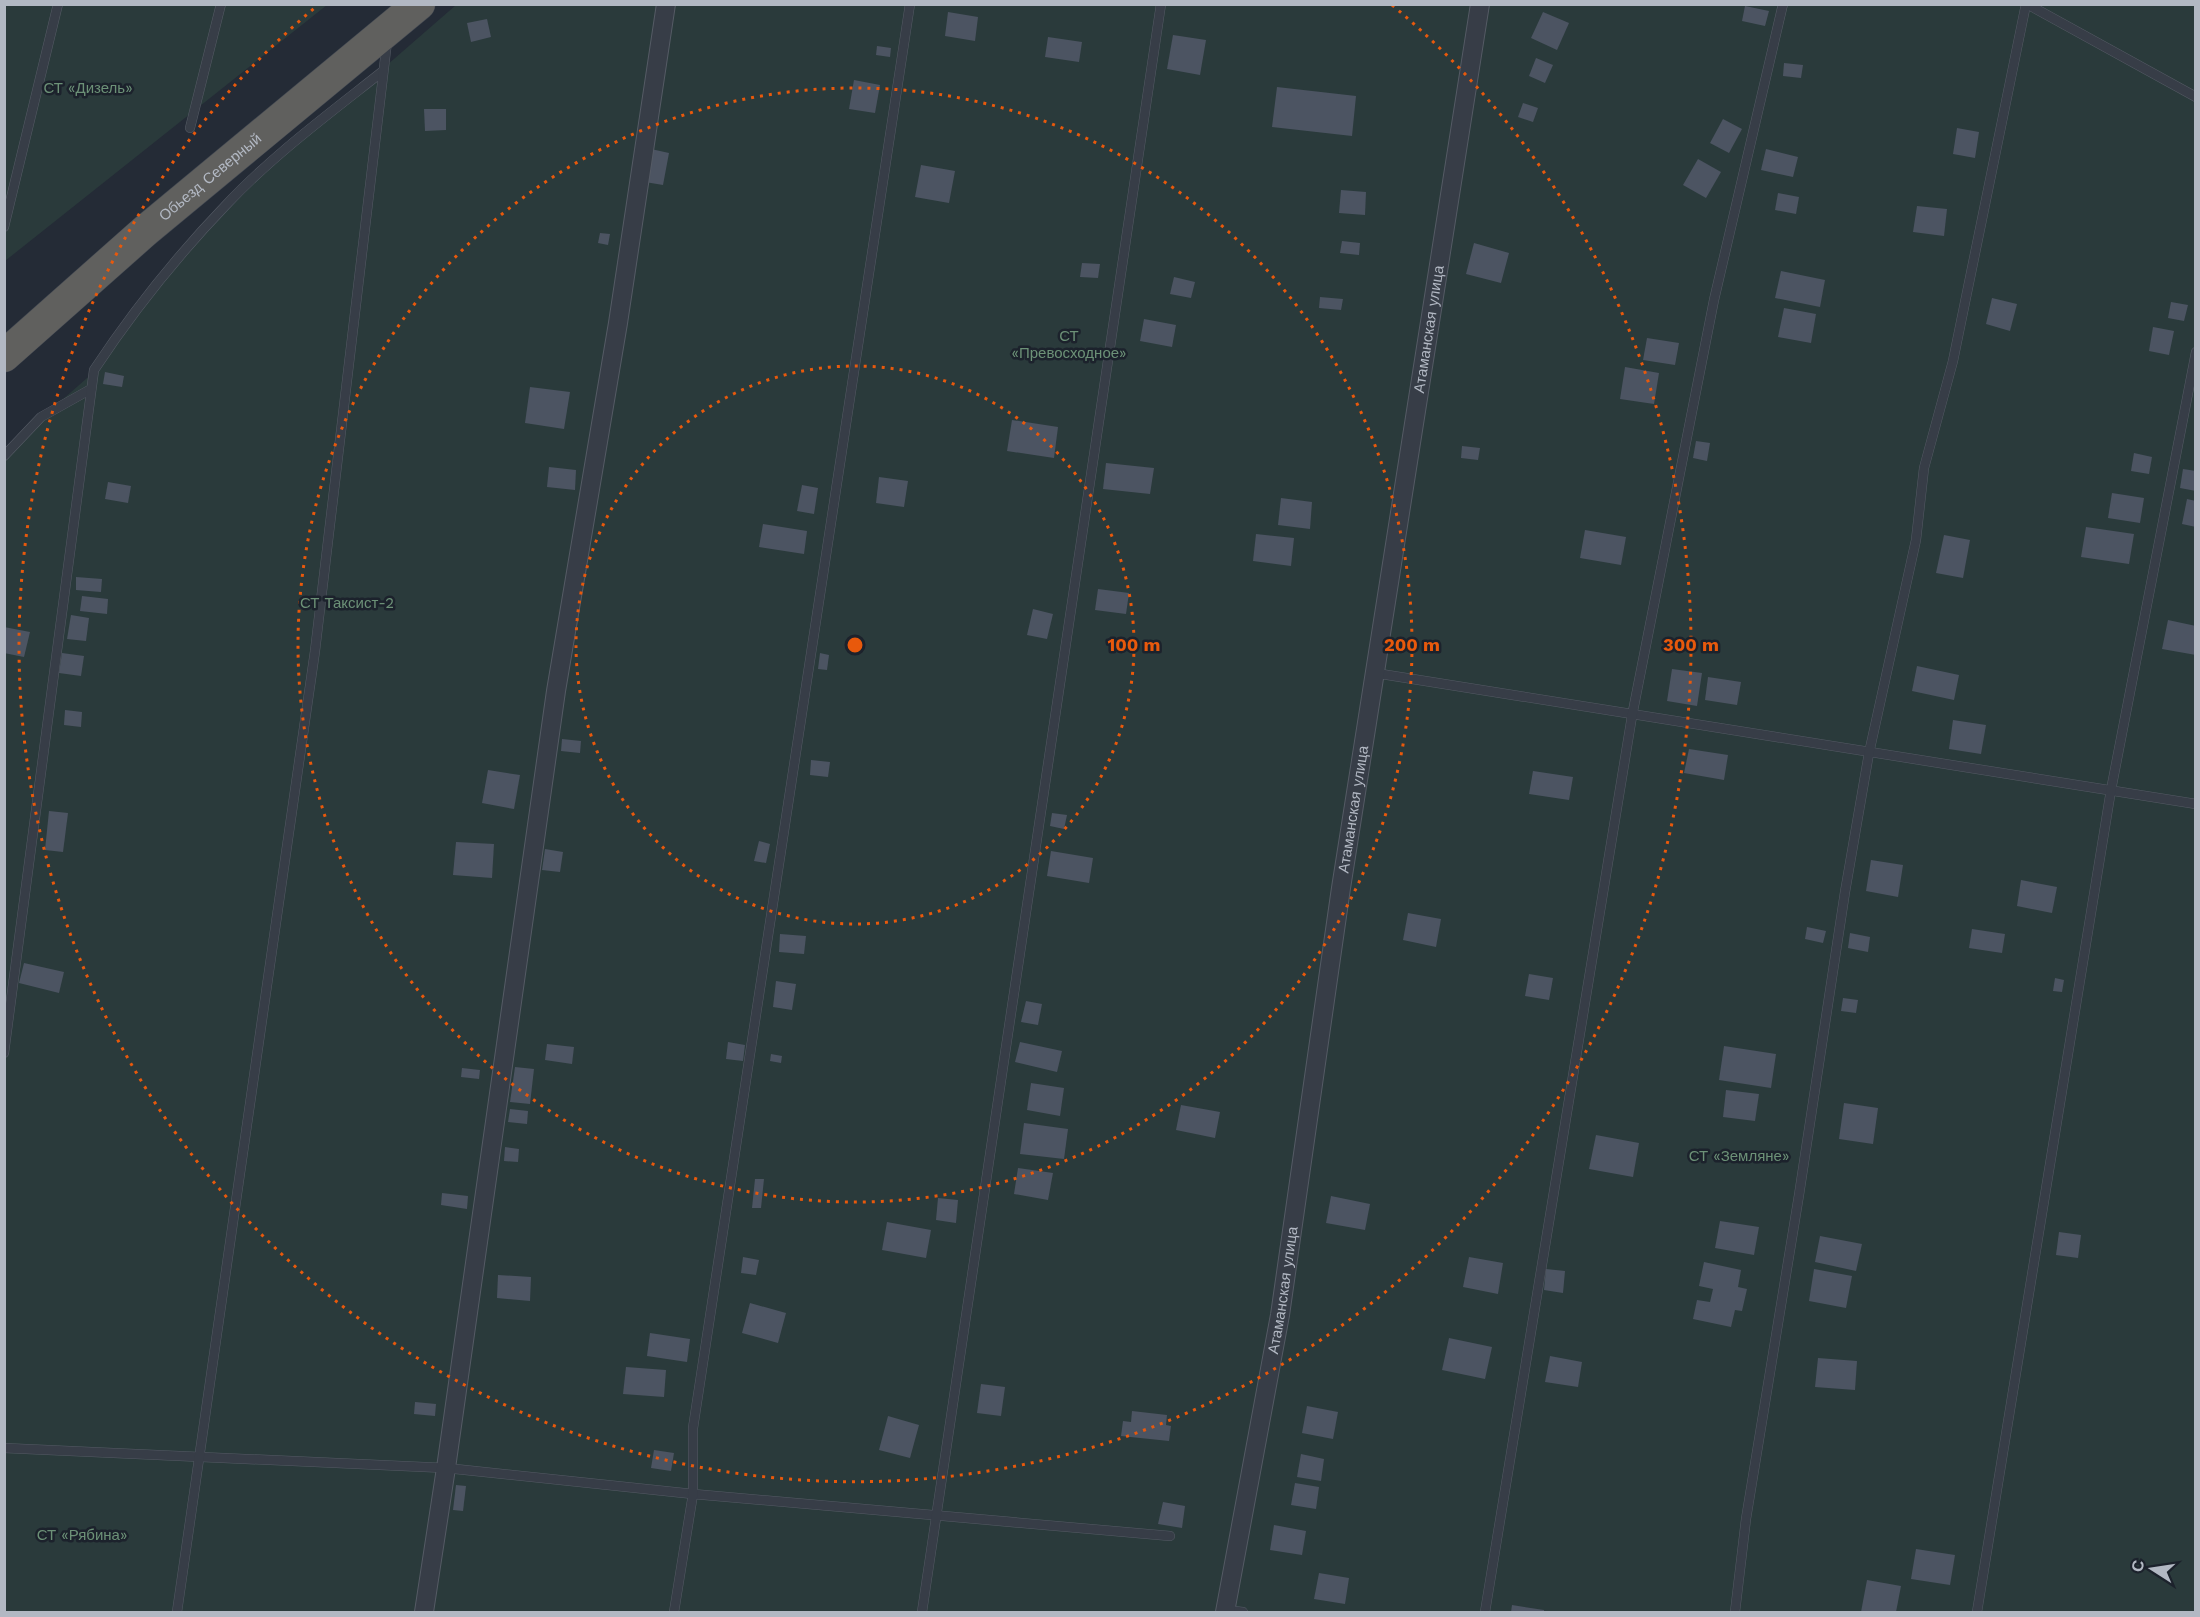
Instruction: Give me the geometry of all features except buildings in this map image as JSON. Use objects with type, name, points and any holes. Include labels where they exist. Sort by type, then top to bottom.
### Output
[{"type":"highway","name":"Обьезд Северный","points":[[4,356],[145,231],[406,13]]},
{"type":"street","points":[[424,1612],[554,703],[618,323],[666,4]]},
{"type":"street","name":"Атаманская улица","points":[[1231,1612],[1280,1315],[1341,888],[1480,4]]},
{"type":"lane","points":[[4,227],[58,4]]},
{"type":"lane","points":[[190,128],[221,4]]},
{"type":"lane","points":[[674,1612],[693,1494],[693,1428],[910,4]]},
{"type":"lane","points":[[922,1612],[1161,4]]},
{"type":"lane","points":[[1485,1612],[1632,716],[1714,300],[1783,4]]},
{"type":"lane","points":[[1735,1612],[1746,1519],[1869,753],[1916,540],[1924,468],[1953,360],[2026,4],[2196,97]]},
{"type":"lane","points":[[177,1612],[315,651],[383,71],[406,13]]},
{"type":"lane","points":[[4,1053],[94,370],[122,327],[227,204],[303,135],[383,71]]},
{"type":"lane","points":[[1977,1612],[2111,790],[2196,352]]},
{"type":"lane","points":[[4,456],[41,417],[91,389]]},
{"type":"lane","points":[[1375,674],[2196,804]]},
{"type":"lane","points":[[4,1448],[446,1468],[693,1494],[1170,1536]]},
{"type":"green space","name":"СТ «Дизель»","points":[[5,5],[327,5],[5,261]]},
{"type":"green space","points":[[456,5],[2195,5],[2195,1612],[5,1612],[4,451],[95,371],[173,265],[271,166]]},
{"type":"park label","name":"СТ «Превосходное»","points":[[1069,344]]},
{"type":"park label","name":"СТ Таксист-2","points":[[347,603]]},
{"type":"park label","name":"СТ «Земляне»","points":[[1739,1156]]},
{"type":"park label","name":"СТ «Рябина»","points":[[82,1535]]}]
